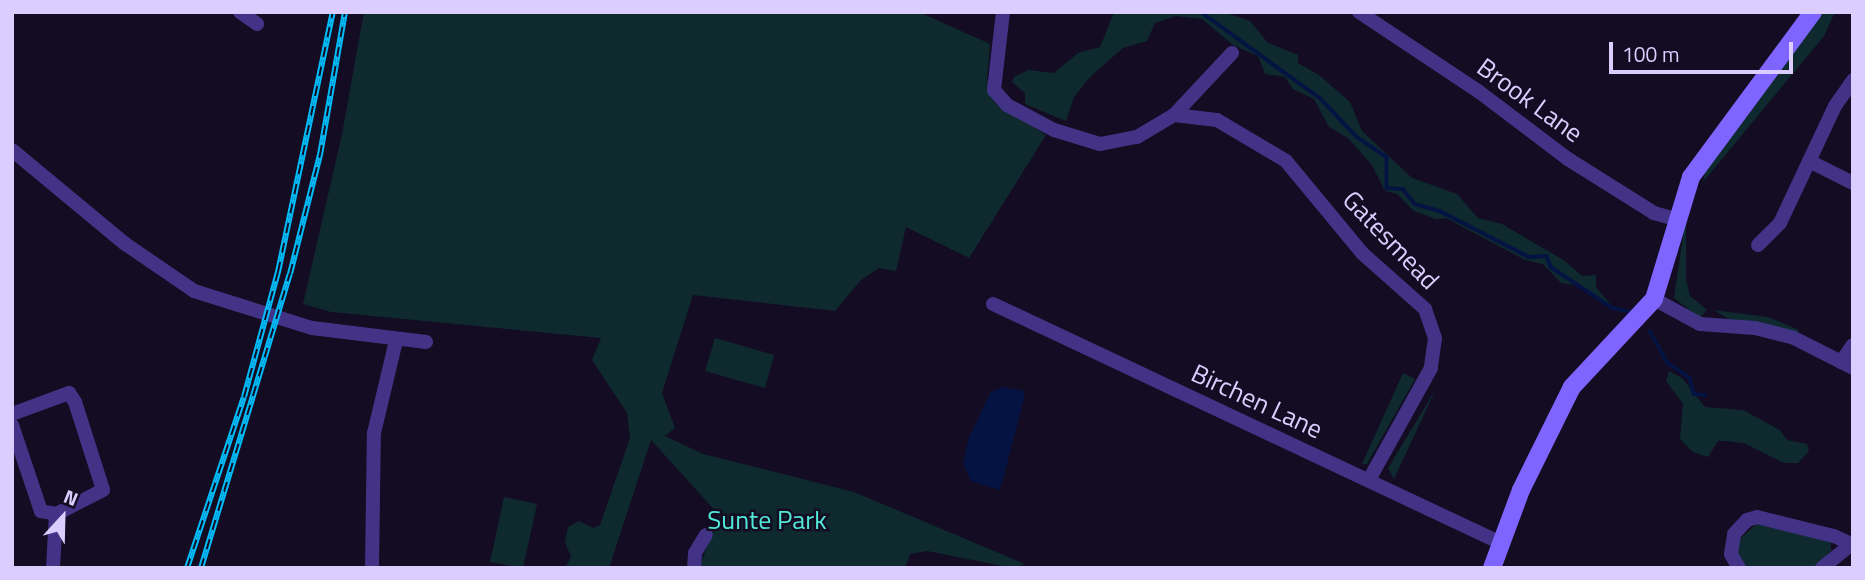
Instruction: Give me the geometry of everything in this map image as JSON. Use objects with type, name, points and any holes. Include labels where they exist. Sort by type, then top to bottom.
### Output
[{"type":"street","points":[[1003,12],[994,90],[1007,105],[1054,130],[1100,144],[1137,137],[1174,115],[1203,88],[1232,53]]},
{"type":"street","name":"Brook Lane","points":[[1359,12],[1478,91],[1568,159],[1654,214],[1675,219]]},
{"type":"street","points":[[1492,568],[1542,442],[1572,387],[1654,299],[1666,262],[1675,219],[1701,160],[1813,12]]},
{"type":"street","points":[[1758,245],[1780,223],[1809,161],[1853,80]]},
{"type":"street","points":[[1203,88],[1209,117]]},
{"type":"street","name":"Gatesmead","points":[[1174,115],[1209,117],[1296,169],[1362,253],[1415,296],[1432,324],[1435,354],[1431,368],[1369,480]]},
{"type":"street","points":[[12,150],[170,277],[240,307],[312,328],[396,341],[426,342]]},
{"type":"street","points":[[1809,161],[1853,183]]},
{"type":"street","points":[[1654,299],[1700,324],[1772,331],[1847,365],[1853,345]]},
{"type":"street","name":"Birchen Lane","points":[[992,304],[1501,542]]},
{"type":"street","points":[[372,568],[374,432],[396,341]]},
{"type":"street","points":[[12,414],[69,393],[75,402],[103,490],[57,514],[41,511],[12,425]]},
{"type":"street","points":[[53,568],[57,514]]},
{"type":"street","points":[[1739,568],[1731,554],[1734,534],[1747,520],[1757,517],[1823,532],[1852,544],[1822,568]]},
{"type":"street","points":[[694,568],[695,553],[706,535]]},
{"type":"green space","name":"Sunte Park","points":[[364,12],[919,12],[990,44],[987,79],[994,102],[1046,135],[969,258],[906,227],[896,271],[879,268],[861,280],[835,311],[693,295],[662,393],[675,428],[665,436],[703,454],[854,492],[1025,564],[1013,568],[927,551],[910,554],[905,568],[699,568],[719,515],[651,440],[609,568],[565,568],[571,557],[565,542],[568,527],[579,521],[593,528],[600,525],[630,438],[627,413],[592,360],[601,338],[331,312],[303,304],[342,134]]},
{"type":"green space","points":[[1114,12],[1223,12],[1250,21],[1268,43],[1298,55],[1298,63],[1319,75],[1350,102],[1362,131],[1412,178],[1457,194],[1478,218],[1502,224],[1565,261],[1582,276],[1596,275],[1596,287],[1612,306],[1576,285],[1561,283],[1543,264],[1525,260],[1446,218],[1436,219],[1414,211],[1397,194],[1385,191],[1372,165],[1348,138],[1329,127],[1314,99],[1293,89],[1285,77],[1265,74],[1258,56],[1233,45],[1202,19],[1175,16],[1155,23],[1147,41],[1123,48],[1091,76],[1074,97],[1066,121],[1025,104],[1025,93],[1012,82],[1014,77],[1028,70],[1054,73],[1078,53],[1100,47]]},
{"type":"green space","points":[[1821,12],[1835,12],[1824,36],[1703,182],[1705,172]]},
{"type":"green space","points":[[1686,215],[1686,279],[1690,296],[1707,310],[1700,318],[1674,298]]},
{"type":"green space","points":[[1713,310],[1768,317],[1799,330],[1797,333],[1736,323]]},
{"type":"green space","points":[[715,338],[774,355],[765,388],[705,371]]},
{"type":"green space","points":[[1669,371],[1682,378],[1705,407],[1743,410],[1780,430],[1787,440],[1807,444],[1809,451],[1798,463],[1784,463],[1744,443],[1726,441],[1718,441],[1708,457],[1693,452],[1680,439],[1683,404],[1666,381]]},
{"type":"green space","points":[[1403,373],[1415,379],[1367,464],[1362,464]]},
{"type":"green space","points":[[1436,389],[1394,479],[1388,468]]},
{"type":"green space","points":[[504,497],[537,504],[523,568],[490,562]]},
{"type":"green space","points":[[1756,524],[1831,542],[1831,551],[1815,568],[1746,568],[1736,554],[1738,541]]},
{"type":"shaded area","points":[[1003,387],[1024,391],[1024,399],[1000,490],[971,481],[963,463],[969,437],[991,392]]},
{"type":"waterway","points":[[1201,12],[1320,98],[1357,137],[1387,157],[1387,188],[1403,189],[1415,204],[1440,211],[1529,257],[1547,256],[1551,267],[1613,308],[1632,312]]},
{"type":"waterway","points":[[1650,331],[1668,363],[1690,378],[1694,394],[1705,395]]},
{"type":"railway","points":[[187,568],[244,397],[278,272],[333,12]]},
{"type":"railway","points":[[201,568],[290,274],[320,155],[345,12]]}]
